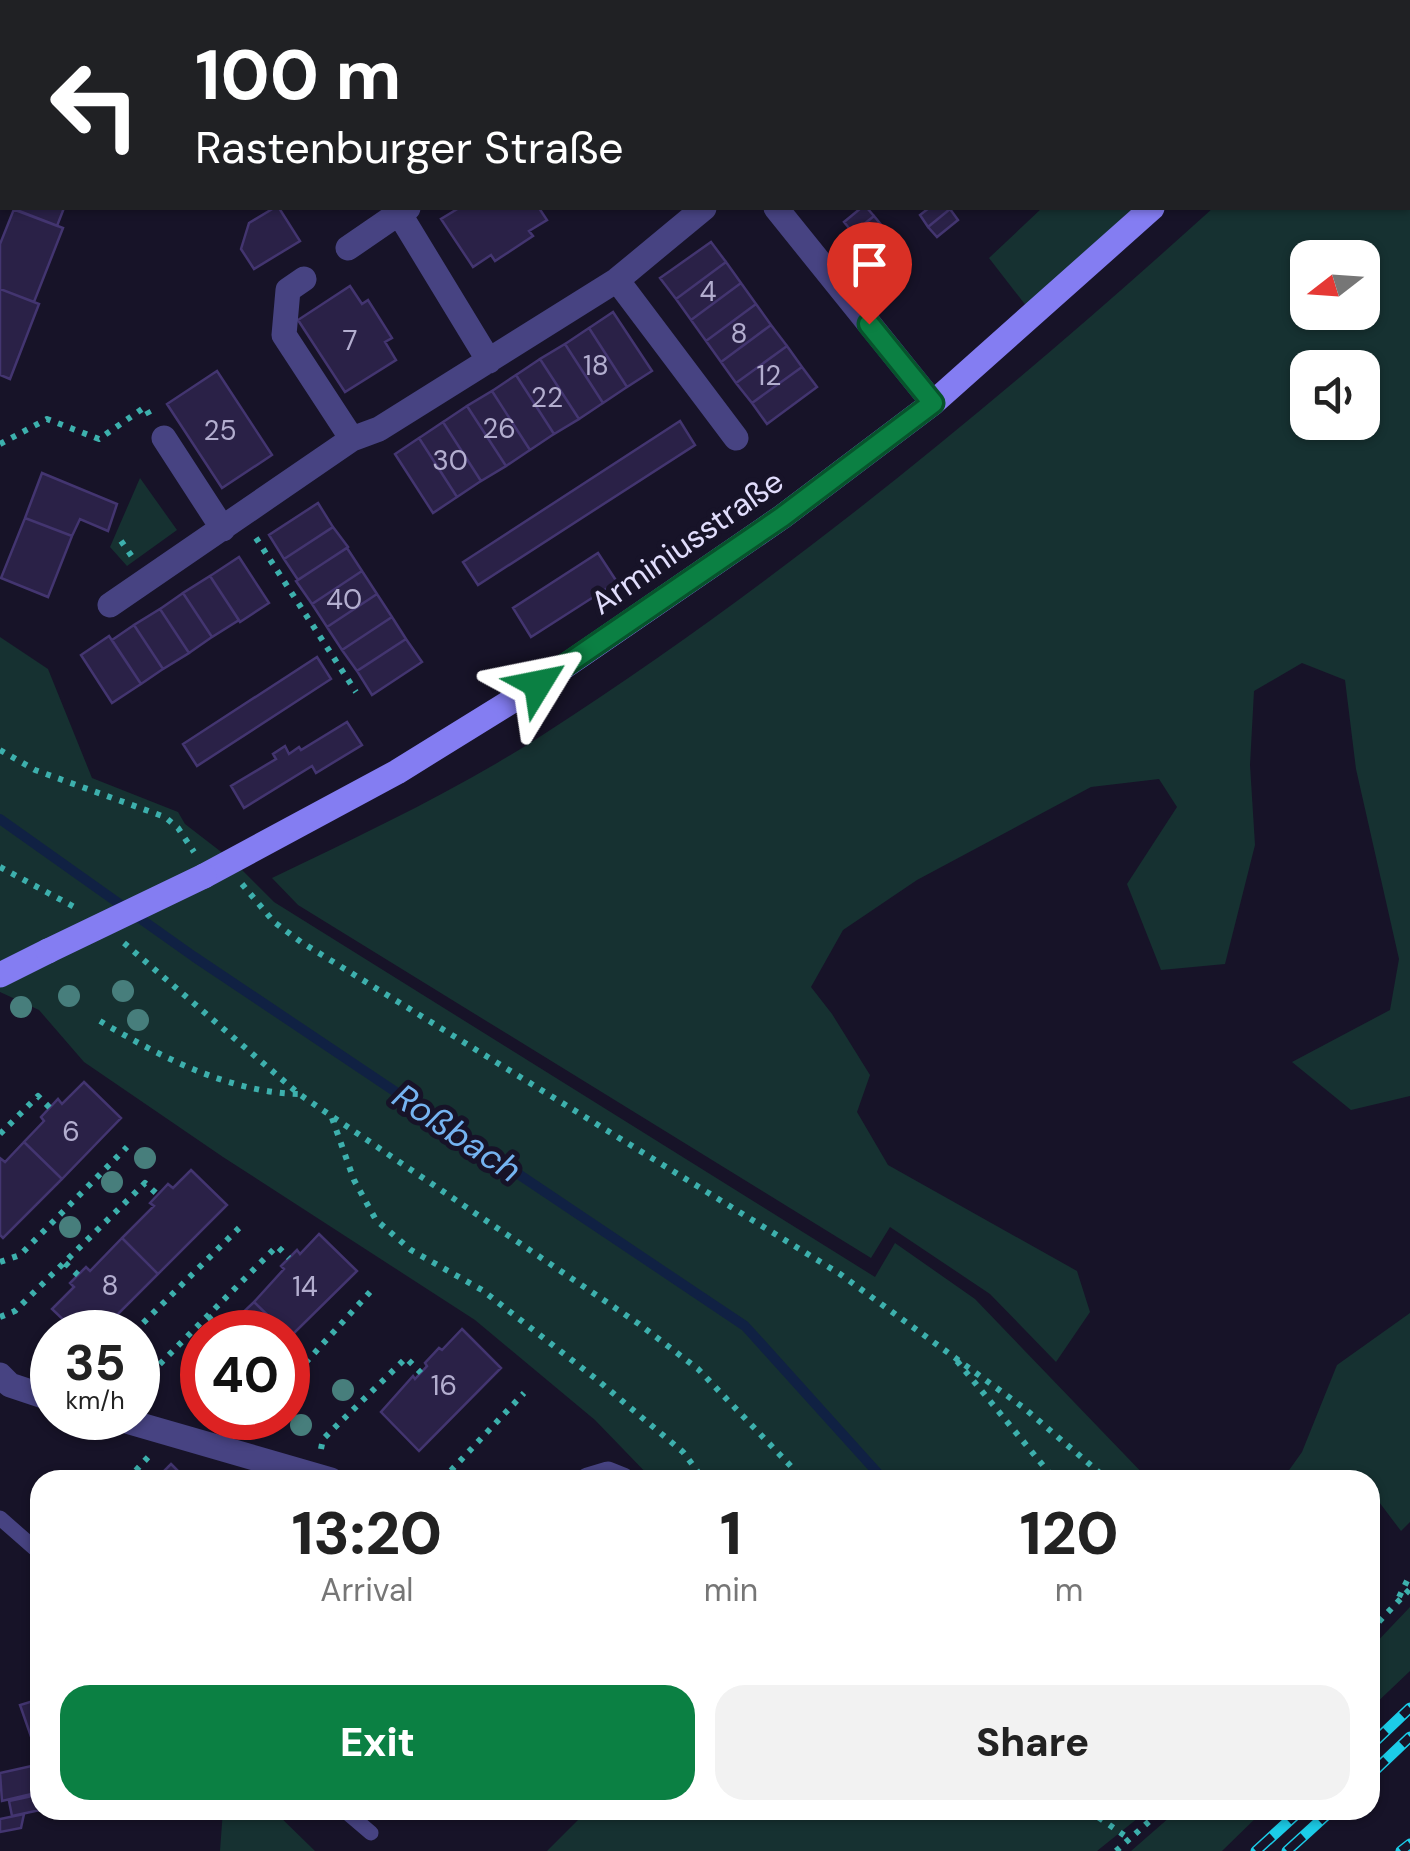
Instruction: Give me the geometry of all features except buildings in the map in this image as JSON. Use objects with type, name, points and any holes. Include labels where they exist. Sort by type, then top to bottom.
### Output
[{"type":"street","points":[[348,248],[404,210],[489,361]]},
{"type":"street","points":[[110,605],[352,439],[379,429],[616,280],[702,210]]},
{"type":"street","points":[[778,210],[933,403]]},
{"type":"street","name":"Arminiusstraße","points":[[0,974],[206,875],[397,772],[538,684],[782,517],[933,403],[1150,210]]},
{"type":"street","points":[[304,279],[288,290],[284,335],[352,439]]},
{"type":"street","points":[[616,280],[736,438]]},
{"type":"street","points":[[164,438],[232,522]]},
{"type":"street","points":[[0,1375],[10,1384],[30,1391]]},
{"type":"street","points":[[160,1431],[298,1470]]},
{"type":"lane","points":[[0,1518],[30,1545]]},
{"type":"lane","points":[[356,1820],[371,1833]]},
{"type":"path","points":[[0,444],[47,419],[99,438],[145,407],[164,438]]},
{"type":"path","points":[[232,522],[356,692]]},
{"type":"path","points":[[0,750],[36,770],[166,817],[178,828],[206,875]]},
{"type":"path","points":[[0,867],[82,912]]},
{"type":"path","points":[[242,884],[274,922],[301,942],[840,1274],[1024,1408],[1096,1470]]},
{"type":"path","points":[[113,935],[299,1094],[638,1324],[698,1369],[794,1470]]},
{"type":"path","points":[[100,1021],[156,1055],[266,1093],[299,1094]]},
{"type":"path","points":[[0,1134],[38,1096],[50,1108]]},
{"type":"path","points":[[332,1117],[354,1180],[376,1220],[412,1250],[482,1290],[596,1378],[683,1452],[696,1470]]},
{"type":"path","points":[[0,1262],[20,1255],[127,1147]]},
{"type":"path","points":[[0,1317],[16,1312],[145,1183],[158,1195]]},
{"type":"path","points":[[156,1310],[238,1228]]},
{"type":"path","points":[[214,1310],[277,1246],[289,1258]]},
{"type":"path","points":[[65,1263],[78,1276]]},
{"type":"path","points":[[310,1358],[370,1292]]},
{"type":"path","points":[[160,1363],[180,1344]]},
{"type":"path","points":[[950,1352],[1047,1470]]},
{"type":"path","points":[[322,1470],[324,1439],[406,1358],[421,1372]]},
{"type":"path","points":[[451,1470],[524,1393]]},
{"type":"path","points":[[1394,1606],[1410,1574]]},
{"type":"path","points":[[1380,1621],[1410,1589]]},
{"type":"path","points":[[1102,1820],[1128,1838]]},
{"type":"path","points":[[1116,1851],[1150,1820]]},
{"type":"green space","points":[[1040,210],[1150,210],[1034,316],[989,258]]},
{"type":"green space","points":[[1211,210],[1410,210],[1410,1096],[1351,1110],[1292,1062],[1390,1010],[1399,959],[1356,769],[1345,680],[1302,663],[1254,691],[1250,765],[1255,845],[1225,964],[1161,970],[1127,884],[1177,807],[1159,779],[1091,787],[917,880],[843,930],[811,987],[870,1075],[857,1112],[888,1165],[1077,1271],[1090,1312],[1056,1362],[990,1294],[890,1227],[871,1258],[298,905],[272,878],[409,811],[541,736],[803,552],[971,418]]},
{"type":"green space","points":[[140,478],[177,530],[127,566],[110,547]]},
{"type":"green space","points":[[0,637],[48,669],[92,778],[178,812],[185,824],[233,861],[274,902],[875,1277],[895,1243],[975,1299],[1139,1470],[643,1470],[595,1420],[475,1320],[84,1062],[39,1010],[0,992]]},
{"type":"green space","points":[[1410,1313],[1410,1522],[1401,1531],[1380,1503],[1380,1470],[1289,1470],[1302,1452],[1337,1365]]},
{"type":"green space","points":[[1410,1607],[1410,1671],[1380,1700],[1380,1638]]},
{"type":"green space","points":[[222,1820],[283,1820],[315,1851],[220,1851]]},
{"type":"green space","points":[[578,1820],[1136,1820],[1097,1851],[547,1851]]},
{"type":"green space","points":[[1167,1820],[1254,1820],[1222,1851],[1131,1851]]},
{"type":"waterway","name":"Roßbach","points":[[0,819],[193,956],[745,1326],[875,1470]]},
{"type":"railway","points":[[1380,1736],[1410,1708]]},
{"type":"railway","points":[[1380,1766],[1410,1737]]},
{"type":"railway","points":[[1256,1851],[1290,1820]]},
{"type":"railway","points":[[1287,1851],[1321,1820]]},
{"type":"railway","points":[[1401,1851],[1410,1844]]},
{"type":"route","points":[[538,684],[782,517],[933,403],[869,324]]}]
